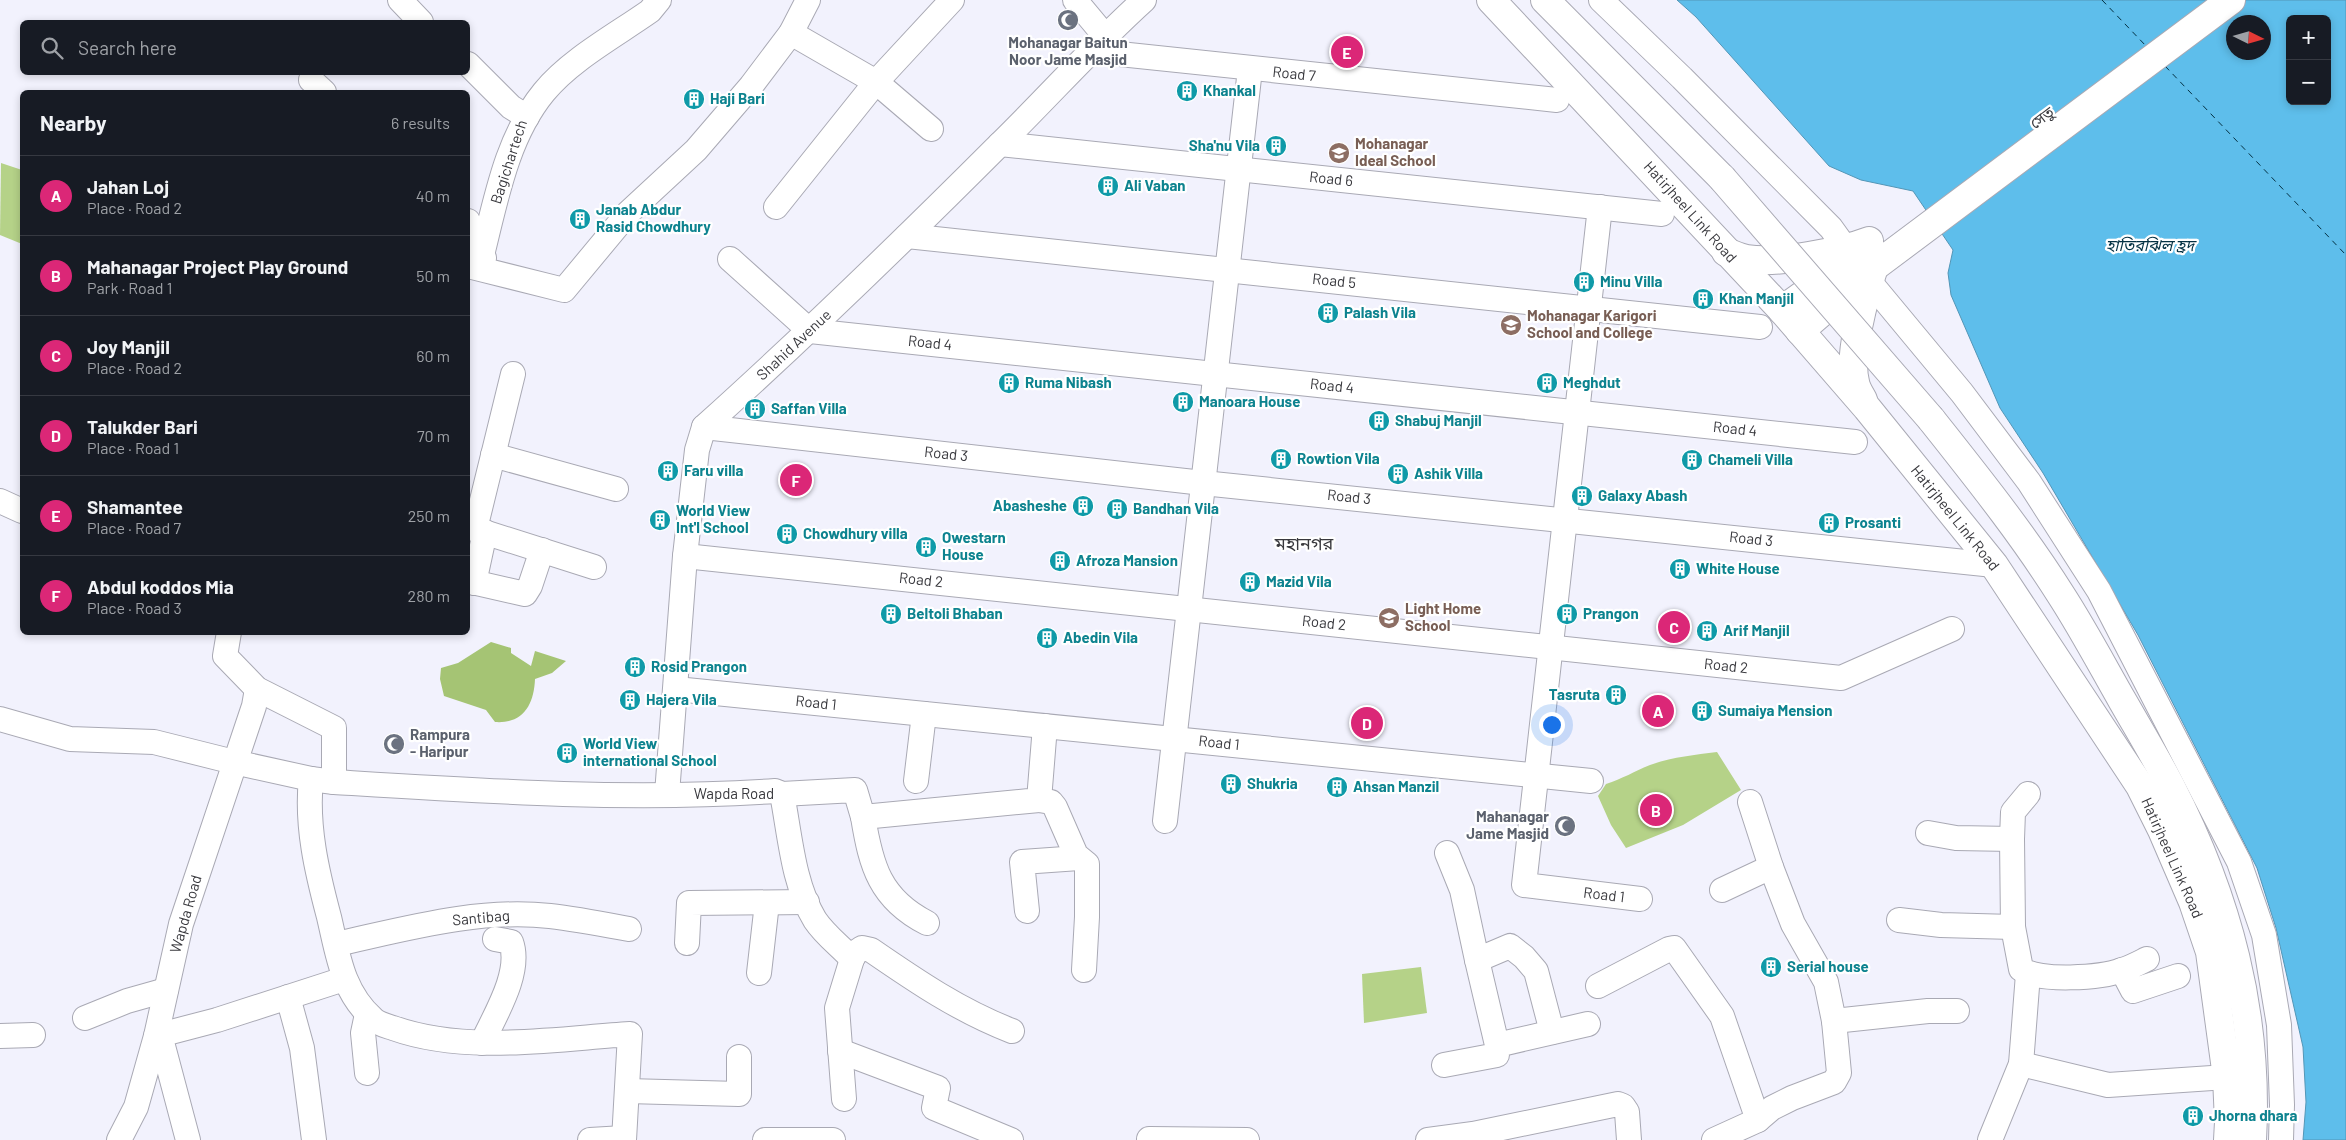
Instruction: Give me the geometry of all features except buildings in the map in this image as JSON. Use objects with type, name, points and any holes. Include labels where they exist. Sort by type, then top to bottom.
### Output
[{"type":"main road","name":"Hatirjheel Link Road","points":[[1492,0],[1634,151],[1725,252],[1782,310],[1867,408],[1994,565],[2140,786],[2162,830],[2193,902],[2210,952],[2228,1077],[2230,1122],[2228,1140]]},
{"type":"main road","points":[[1545,0],[1722,178],[1931,419],[2020,534],[2062,595],[2170,784],[2189,824],[2227,919],[2243,986],[2251,1040],[2255,1093],[2252,1140]]},
{"type":"main road","name":"সেতু","points":[[1869,259],[2200,0]]},
{"type":"main road","points":[[1782,310],[1869,259],[2231,0]]},
{"type":"main road","points":[[1725,252],[1745,259],[1764,261],[1869,259]]},
{"type":"main road","points":[[1800,331],[1869,259]]},
{"type":"main road","points":[[1867,408],[1857,390],[1853,372],[1869,259]]},
{"type":"street","points":[[400,0],[419,20]]},
{"type":"street","points":[[527,116],[545,91],[576,63],[650,11],[659,0]]},
{"type":"street","points":[[470,229],[479,264],[564,290],[628,213],[696,150],[751,86],[791,33],[808,0]]},
{"type":"street","points":[[776,207],[876,82],[952,0]]},
{"type":"street","points":[[1076,0],[1098,43]]},
{"type":"street","name":"Shahid Avenue","points":[[667,794],[696,450],[704,427],[810,331],[1000,144],[1098,43],[1144,0]]},
{"type":"street","points":[[1600,0],[1682,78],[1831,228],[1869,259],[1962,393],[2024,475],[2099,591],[2239,862],[2264,935],[2280,1024],[2282,1105],[2280,1140]]},
{"type":"street","points":[[791,33],[876,82],[931,129]]},
{"type":"street","name":"Road 7","points":[[1098,43],[1250,69],[1557,100]]},
{"type":"street","name":"Bagichartech","points":[[470,66],[511,107],[527,116],[506,166],[479,264]]},
{"type":"street","points":[[1165,821],[1250,69]]},
{"type":"street","name":"Road 6","points":[[1000,144],[1662,214]]},
{"type":"street","points":[[1591,781],[1536,775],[1600,207]]},
{"type":"street","name":"Road 5","points":[[907,236],[1760,327]]},
{"type":"street","points":[[730,259],[810,331]]},
{"type":"street","name":"Road 4","points":[[810,331],[1855,442]]},
{"type":"street","points":[[514,374],[476,529],[471,582],[526,594],[542,550]]},
{"type":"street","name":"Road 3","points":[[704,427],[1203,483],[1565,519],[1994,565]]},
{"type":"street","points":[[493,455],[616,489]]},
{"type":"street","points":[[0,501],[20,510]]},
{"type":"street","points":[[476,529],[594,567]]},
{"type":"street","name":"Road 2","points":[[686,556],[1840,678],[1952,629]]},
{"type":"street","points":[[228,635],[225,656],[257,689],[334,728],[322,780],[309,817],[318,873],[344,979],[368,1014],[375,1021],[418,1036],[450,1041],[482,1043],[630,1034],[624,1139],[590,1140]]},
{"type":"street","name":"Wapda Road","points":[[119,1140],[136,1107],[156,1036],[181,924],[254,706],[257,689]]},
{"type":"street","name":"Road 1","points":[[676,689],[1536,775],[1524,885],[1640,899]]},
{"type":"street","points":[[916,781],[924,714]]},
{"type":"street","name":"Wapda Road","points":[[0,719],[70,739],[154,742],[234,762],[322,780],[504,792],[667,794],[774,791],[782,794],[855,790],[863,817]]},
{"type":"street","points":[[1039,800],[1045,726]]},
{"type":"street","points":[[782,794],[799,883],[807,902],[815,919],[825,932],[852,959]]},
{"type":"street","points":[[1992,1135],[2020,1064],[2024,971],[2013,927],[2012,839],[2013,812],[2028,794]]},
{"type":"street","points":[[927,923],[899,905],[878,877],[868,852],[863,817],[1039,800],[1050,802],[1055,807],[1076,855],[1087,864],[1084,970]]},
{"type":"street","points":[[1714,1140],[1758,1120],[1772,1108],[1838,1078],[1839,1074],[1834,1021],[1826,982],[1793,924],[1750,802]]},
{"type":"street","points":[[1928,833],[1956,838],[2012,839]]},
{"type":"street","points":[[1444,1065],[1497,1055],[1497,1045],[1462,890],[1447,852]]},
{"type":"street","points":[[1027,911],[1022,862],[1079,858]]},
{"type":"street","points":[[1722,890],[1771,866]]},
{"type":"street","points":[[687,943],[689,903],[807,902]]},
{"type":"street","points":[[759,973],[767,903]]},
{"type":"street","name":"Santibag","points":[[336,944],[427,923],[490,915],[548,916],[628,929]]},
{"type":"street","points":[[1899,920],[1941,925],[2013,927]]},
{"type":"street","name":"Santibag","points":[[482,1043],[513,972],[514,950],[511,942],[495,939]]},
{"type":"street","points":[[1477,960],[1510,946],[1524,957],[1536,971],[1552,1032]]},
{"type":"street","points":[[844,1099],[837,1008],[852,959],[856,952],[862,948],[871,950],[936,994],[990,1022],[1012,1031]]},
{"type":"street","points":[[1598,986],[1674,948],[1722,1016],[1758,1120]]},
{"type":"street","points":[[2024,971],[2073,978],[2122,970],[2147,959]]},
{"type":"street","points":[[2122,970],[2133,991],[2178,976]]},
{"type":"street","points":[[188,1140],[163,1046],[156,1036],[288,998],[344,979]]},
{"type":"street","points":[[85,1018],[127,1001],[166,990]]},
{"type":"street","points":[[288,998],[302,1048],[314,1140]]},
{"type":"street","points":[[1834,1021],[1919,1012],[1957,1011]]},
{"type":"street","points":[[367,1072],[363,1033],[368,1014]]},
{"type":"street","points":[[1497,1045],[1588,1024]]},
{"type":"street","points":[[0,1036],[33,1035]]},
{"type":"street","points":[[840,1051],[938,1088],[934,1108],[1011,1140]]},
{"type":"street","points":[[627,1091],[739,1094],[739,1057]]},
{"type":"street","points":[[2020,1064],[2108,1085],[2228,1077]]},
{"type":"street","points":[[1428,1140],[1473,1134],[1618,1104],[1623,1106],[1627,1112],[1629,1140]]},
{"type":"street","points":[[1149,1139],[1247,1140]]},
{"type":"street","points":[[765,1140],[833,1140]]},
{"type":"green space","points":[[1,163],[20,169],[20,243],[0,235]]},
{"type":"green space","points":[[491,642],[511,648],[511,653],[531,666],[535,651],[566,661],[552,673],[535,679],[532,697],[525,711],[513,720],[505,722],[495,722],[486,710],[444,696],[440,679],[441,668],[458,663]]},
{"type":"green space","points":[[1717,752],[1741,790],[1683,825],[1626,848],[1611,825],[1598,796],[1606,784],[1658,762]]},
{"type":"green space","points":[[1421,967],[1427,1013],[1364,1023],[1362,974]]},
{"type":"water","name":"হাতিরঝিল হ্রদ","points":[[1677,0],[2346,0],[2346,1140],[2303,1140],[2306,1102],[2303,1047],[2276,928],[2257,868],[2138,635],[2043,473],[2000,408],[1951,295],[1948,273],[1953,250],[1913,191],[1861,180],[1829,166],[1696,17]]},
{"type":"ferry route","points":[[2102,0],[2147,47]]},
{"type":"ferry route","points":[[2165,66],[2346,255]]},
{"type":"place","name":"Mohanagar Baitun Noor Jame Masjid","points":[[1068,20]]},
{"type":"place","name":"Shamantee","points":[[1347,52]]},
{"type":"place","name":"Khankal","points":[[1187,91]]},
{"type":"place","name":"Haji Bari","points":[[694,99]]},
{"type":"place","name":"Sha'nu Vila","points":[[1276,146]]},
{"type":"place","name":"Mohanagar Ideal School","points":[[1339,153]]},
{"type":"place","name":"Ali Vaban","points":[[1108,186]]},
{"type":"place","name":"Janab Abdur Rasid Chowdhury","points":[[580,219]]},
{"type":"place","name":"Minu Villa","points":[[1584,282]]},
{"type":"place","name":"Khan Manjil","points":[[1703,299]]},
{"type":"place","name":"Palash Vila","points":[[1328,313]]},
{"type":"place","name":"Mohanagar Karigori School and College","points":[[1511,325]]},
{"type":"place","name":"Ruma Nibash","points":[[1009,383]]},
{"type":"place","name":"Meghdut","points":[[1547,383]]},
{"type":"place","name":"Manoara House","points":[[1183,402]]},
{"type":"place","name":"Saffan Villa","points":[[755,409]]},
{"type":"place","name":"Shabuj Manjil","points":[[1379,421]]},
{"type":"place","name":"Rowtion Vila","points":[[1281,459]]},
{"type":"place","name":"Chameli Villa","points":[[1692,460]]},
{"type":"place","name":"Faru villa","points":[[668,471]]},
{"type":"place","name":"Ashik Villa","points":[[1398,474]]},
{"type":"place","name":"Abdul koddos Mia","points":[[796,480]]},
{"type":"place","name":"Galaxy Abash","points":[[1582,496]]},
{"type":"place","name":"Abasheshe","points":[[1083,506]]},
{"type":"place","name":"Bandhan Vila","points":[[1117,509]]},
{"type":"place","name":"World View Int'l School","points":[[660,520]]},
{"type":"place","name":"Prosanti","points":[[1829,523]]},
{"type":"place","name":"Chowdhury villa","points":[[787,534]]},
{"type":"place","name":"Owestarn House","points":[[926,547]]},
{"type":"place","name":"Afroza Mansion","points":[[1060,561]]},
{"type":"place","name":"White House","points":[[1680,569]]},
{"type":"place","name":"Mazid Vila","points":[[1250,582]]},
{"type":"place","name":"Beltoli Bhaban","points":[[891,614]]},
{"type":"place","name":"Prangon","points":[[1567,614]]},
{"type":"place","name":"Light Home School","points":[[1389,618]]},
{"type":"place","name":"Joy Manjil","points":[[1674,627]]},
{"type":"place","name":"Arif Manjil","points":[[1707,631]]},
{"type":"place","name":"Abedin Vila","points":[[1047,638]]},
{"type":"place","name":"Rosid Prangon","points":[[635,667]]},
{"type":"place","name":"Tasruta","points":[[1616,695]]},
{"type":"place","name":"Hajera Vila","points":[[630,700]]},
{"type":"place","name":"Jahan Loj","points":[[1658,711]]},
{"type":"place","name":"Sumaiya Mension","points":[[1702,711]]},
{"type":"place","name":"Talukder Bari","points":[[1367,723]]},
{"type":"place","name":"Rampura - Haripur","points":[[394,744]]},
{"type":"place","name":"World View international School","points":[[567,753]]},
{"type":"place","name":"Shukria","points":[[1231,784]]},
{"type":"place","name":"Ahsan Manzil","points":[[1337,787]]},
{"type":"place","name":"Mahanagar Project Play Ground","points":[[1656,810]]},
{"type":"place","name":"Mahanagar Jame Masjid","points":[[1565,826]]},
{"type":"place","name":"Serial house","points":[[1771,967]]},
{"type":"place","name":"Jhorna dhara","points":[[2193,1116]]},
{"type":"district","name":"মহানগর","points":[[1304,544]]}]
